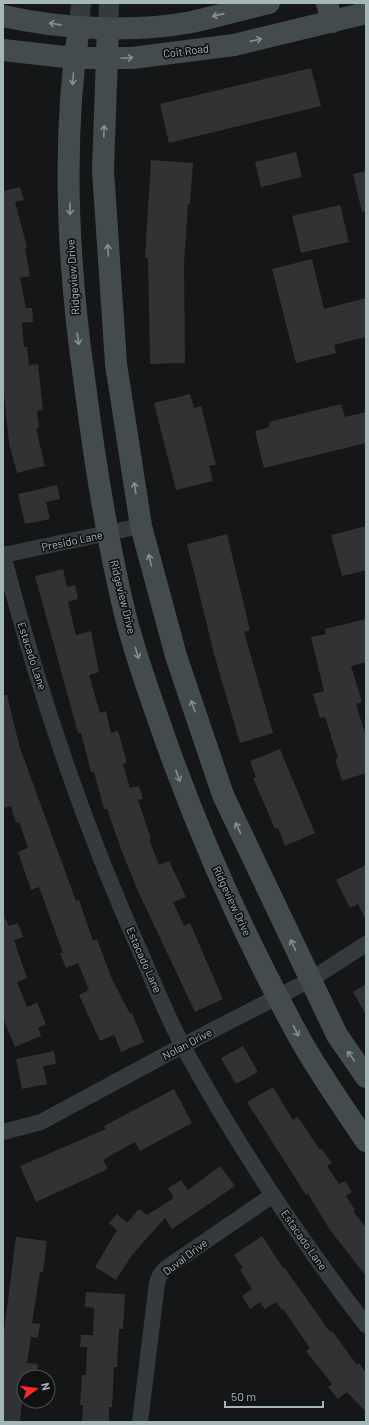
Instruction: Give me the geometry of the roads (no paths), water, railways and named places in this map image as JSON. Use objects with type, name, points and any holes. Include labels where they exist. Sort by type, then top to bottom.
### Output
[{"type":"main road","points":[[3,16],[79,27],[142,27],[190,22],[269,3]]},
{"type":"main road","name":"Coit Road","points":[[3,50],[74,58],[132,58],[234,45],[329,12],[366,13]]},
{"type":"main road","name":"Ridgeview Drive","points":[[79,27],[74,58],[69,135],[70,236],[77,331],[95,462],[108,533],[127,620],[154,707],[185,795],[224,886],[300,1039],[366,1141]]},
{"type":"main road","points":[[108,28],[103,170],[116,356],[142,526],[176,656],[223,796],[337,1035],[366,1077]]},
{"type":"street","name":"Ridgeview Drive","points":[[79,27],[81,3]]},
{"type":"street","points":[[108,28],[109,3]]},
{"type":"street","name":"Presido Lane","points":[[3,555],[142,526]]},
{"type":"street","name":"Estacado Lane","points":[[3,555],[23,633],[73,784],[121,911],[182,1046],[233,1134],[273,1195],[322,1268],[366,1325]]},
{"type":"street","name":"Nolan Drive","points":[[3,1132],[41,1122],[182,1046],[310,980],[366,944]]},
{"type":"street","name":"Duval Drive","points":[[140,1422],[157,1283],[160,1274],[166,1268],[273,1195]]}]
